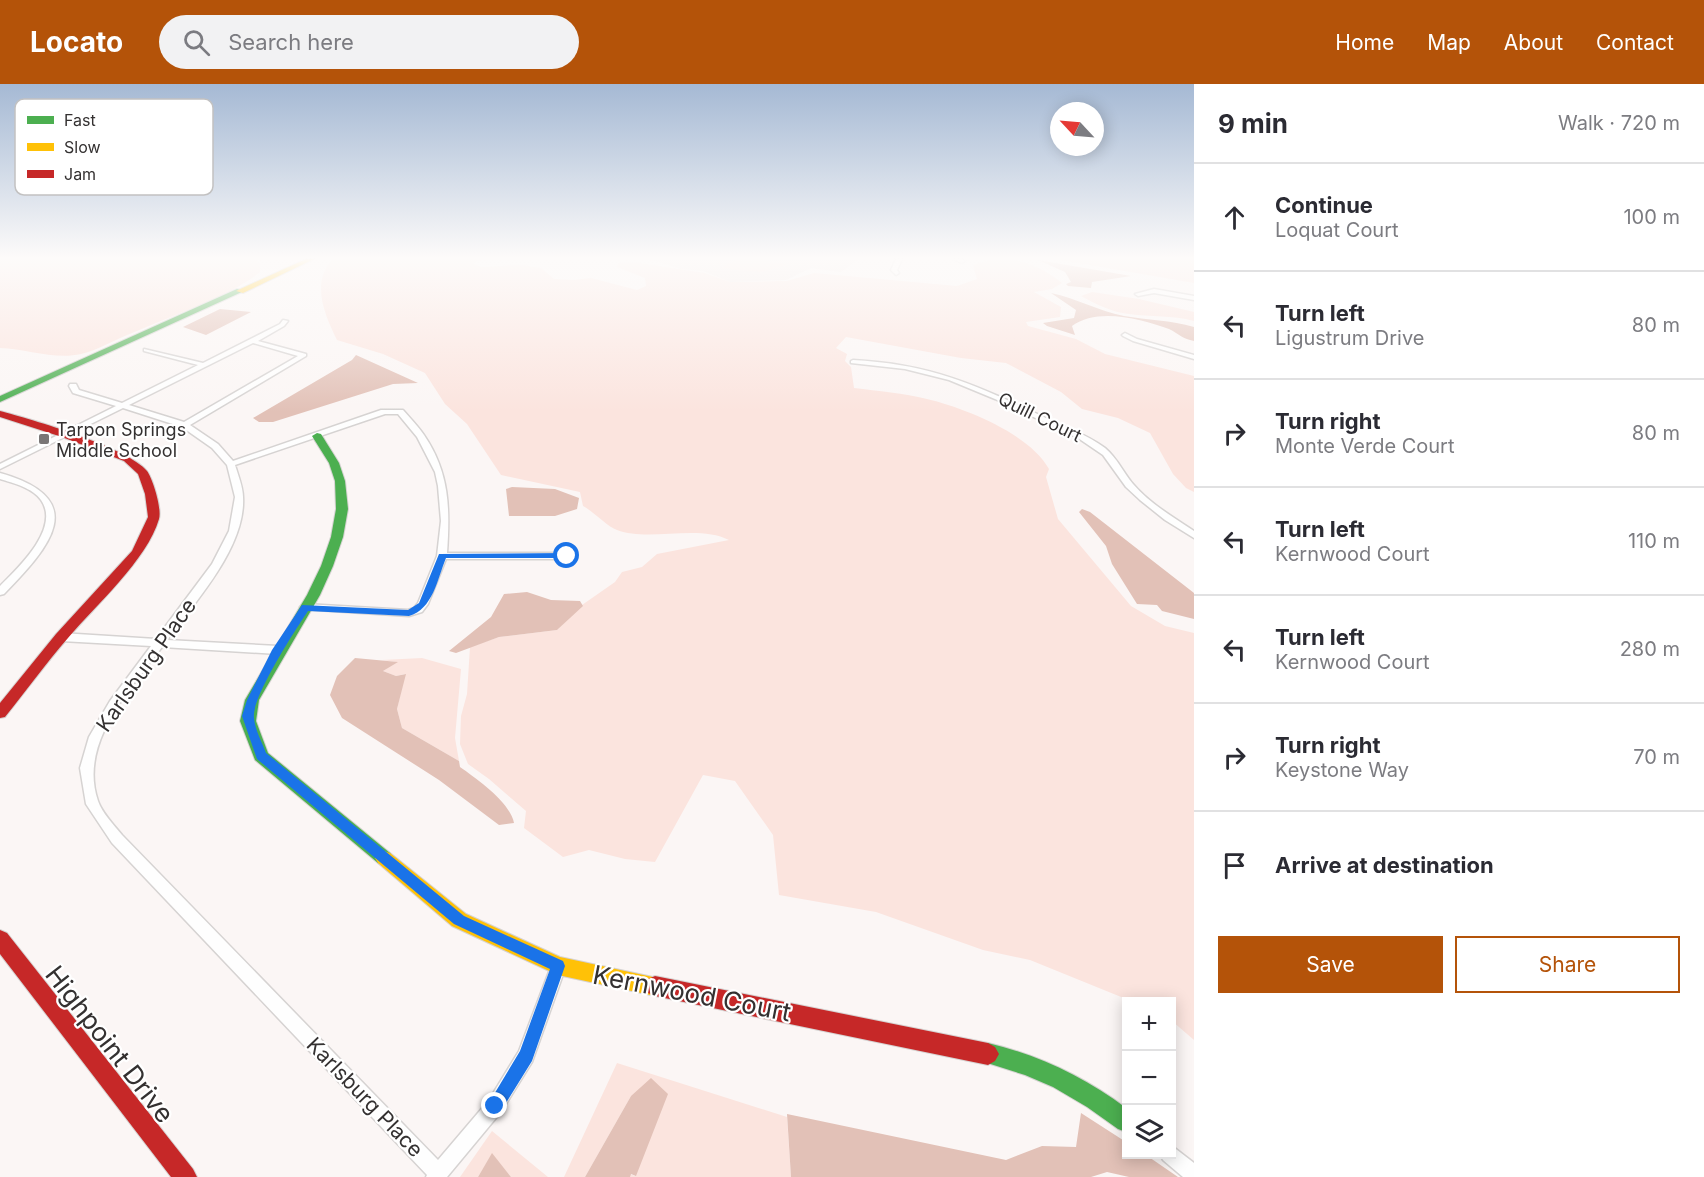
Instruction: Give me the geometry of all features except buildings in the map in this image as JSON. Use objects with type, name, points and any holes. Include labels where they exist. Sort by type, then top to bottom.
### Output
[{"type":"street","points":[[0,399],[198,310]]},
{"type":"street","points":[[0,467],[252,341],[282,325],[285,321]]},
{"type":"street","points":[[1125,335],[1194,357]]},
{"type":"street","points":[[185,425],[304,355],[252,341]]},
{"type":"street","points":[[146,350],[204,365]]},
{"type":"street","name":"Quill Court","points":[[853,362],[871,362],[936,373],[973,385],[1086,439],[1111,458],[1129,485],[1141,497],[1194,536]]},
{"type":"street","points":[[73,386],[76,391],[185,425],[215,446],[231,464],[384,412],[400,412],[421,436],[439,472],[446,521],[442,556],[423,604],[418,610],[409,613],[305,607]]},
{"type":"street","points":[[0,414],[66,435],[128,459],[143,473],[152,494],[154,516],[137,552],[61,637],[0,713]]},
{"type":"street","name":"Kernwood Court","points":[[317,436],[330,456],[341,484],[342,512],[336,543],[305,607],[278,650],[252,700],[248,716],[261,756],[459,920],[558,966],[999,1056],[1039,1069],[1106,1105],[1122,1118]]},
{"type":"street","name":"Karlsburg Place","points":[[231,464],[239,497],[234,531],[217,565],[114,704],[95,737],[86,768],[92,804],[117,839],[436,1175]]},
{"type":"street","points":[[0,476],[40,494],[50,507],[52,519],[46,538],[16,576],[0,592]]},
{"type":"street","points":[[442,556],[567,556]]},
{"type":"street","points":[[61,637],[278,650]]},
{"type":"street","name":"Highpoint Drive","points":[[0,939],[185,1177]]},
{"type":"street","points":[[436,1175],[495,1106],[526,1056],[558,966]]},
{"type":"street","points":[[1174,1159],[1194,1174]]},
{"type":"shaded area","points":[[0,310],[189,310],[81,354],[61,356],[0,348]]},
{"type":"shaded area","points":[[218,310],[251,312],[206,335],[183,327]]},
{"type":"shaded area","points":[[324,310],[1061,310],[1060,317],[1026,322],[1028,326],[1076,339],[1105,354],[1194,376],[1194,492],[1186,488],[1173,474],[1150,433],[1118,418],[1082,409],[1061,392],[1006,363],[961,358],[846,337],[836,348],[847,354],[845,361],[851,367],[854,388],[909,395],[942,403],[995,424],[1027,445],[1040,456],[1049,469],[1046,477],[1058,519],[1131,606],[1165,626],[1194,633],[1194,1040],[1176,1024],[1176,997],[1122,997],[1030,960],[983,950],[876,912],[779,895],[773,835],[735,781],[703,775],[655,862],[625,859],[589,850],[563,857],[524,828],[526,811],[468,764],[460,744],[461,716],[467,694],[470,647],[499,637],[557,630],[582,605],[615,582],[622,572],[642,567],[657,554],[729,540],[703,533],[644,534],[617,530],[583,506],[580,492],[501,475],[467,424],[445,404],[425,373],[383,354],[337,340]]},
{"type":"shaded area","points":[[1076,310],[1102,310],[1114,314],[1177,323],[1194,327],[1194,341],[1158,325],[1120,317],[1094,317],[1082,320],[1072,326],[1075,335],[1043,323],[1074,318]]},
{"type":"shaded area","points":[[1113,310],[1186,310],[1194,312],[1194,321],[1137,315]]},
{"type":"shaded area","points":[[356,355],[418,383],[393,384],[273,422],[259,422],[253,418],[352,360]]},
{"type":"shaded area","points":[[512,487],[555,489],[579,498],[577,509],[555,516],[509,516],[506,489]]},
{"type":"shaded area","points":[[1082,509],[1090,512],[1194,593],[1194,619],[1162,611],[1157,605],[1137,604],[1112,564],[1106,546],[1079,512]]},
{"type":"shaded area","points":[[527,592],[551,600],[580,601],[583,606],[557,630],[499,637],[456,653],[449,651],[491,617],[504,594]]},
{"type":"shaded area","points":[[355,658],[398,662],[383,671],[396,676],[406,674],[397,709],[402,728],[459,761],[460,767],[500,799],[514,823],[499,825],[439,780],[342,718],[330,695],[337,676]]},
{"type":"shaded area","points":[[422,658],[461,669],[455,738],[459,761],[402,728],[397,709],[405,674],[396,676],[383,671],[396,662],[382,660]]},
{"type":"shaded area","points":[[617,1063],[787,1117],[791,1177],[630,1177],[630,1174],[635,1176],[631,1096],[585,1177],[564,1177]]},
{"type":"shaded area","points":[[651,1078],[668,1094],[636,1176],[631,1174],[630,1177],[585,1177],[631,1096]]},
{"type":"shaded area","points":[[1081,1113],[1122,1139],[1122,1159],[1152,1159],[1178,1177],[1129,1177],[1107,1172],[1091,1177],[791,1177],[787,1114],[1006,1160],[1042,1146],[1076,1147]]},
{"type":"shaded area","points":[[492,1131],[548,1177],[511,1177],[492,1154],[478,1177],[460,1177]]},
{"type":"shaded area","points":[[492,1153],[511,1177],[478,1177]]},
{"type":"traffic: fast","points":[[0,399],[198,310]]},
{"type":"traffic: fast","points":[[317,436],[339,475],[342,509],[337,537],[327,566],[313,595],[252,700],[248,721],[261,756],[384,858]]},
{"type":"traffic: fast","points":[[988,1054],[1043,1071],[1095,1099],[1122,1118]]},
{"type":"traffic: slow","points":[[384,858],[459,920],[558,966],[655,986]]},
{"type":"traffic: jam","points":[[0,414],[66,435],[128,459],[143,473],[151,494],[154,517],[137,552],[61,637],[0,713]]},
{"type":"traffic: jam","points":[[0,939],[185,1177]]},
{"type":"traffic: jam","points":[[655,986],[988,1054]]},
{"type":"place","name":"Tarpon Springs Middle School","points":[[44,439]]},
{"type":"route","points":[[495,1106],[526,1056],[558,966],[459,920],[261,756],[248,716],[252,700],[278,650],[305,607],[409,613],[418,610],[423,604],[442,556],[567,556]]}]
